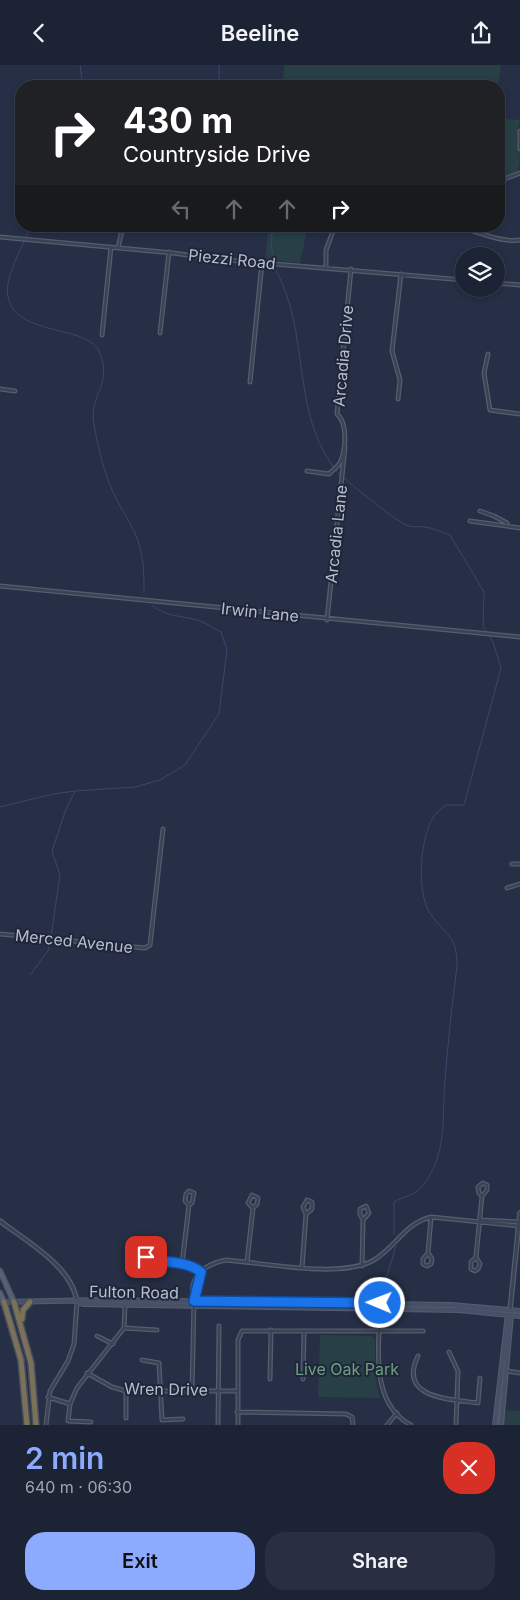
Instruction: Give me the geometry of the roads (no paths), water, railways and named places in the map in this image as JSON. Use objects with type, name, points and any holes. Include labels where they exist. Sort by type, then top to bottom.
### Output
[{"type":"highway","points":[[2,1302],[21,1360],[27,1425]]},
{"type":"highway","points":[[14,1302],[22,1327],[32,1372],[36,1425]]},
{"type":"highway","points":[[22,1327],[22,1311],[30,1302]]},
{"type":"main road","points":[[0,1271],[14,1302]]},
{"type":"main road","points":[[0,1293],[2,1302]]},
{"type":"main road","name":"Fulton Road","points":[[2,1302],[77,1302],[84,1300],[380,1306],[459,1305],[520,1311]]},
{"type":"main road","name":"Fulton Road","points":[[77,1302],[83,1305],[194,1303]]},
{"type":"main road","name":"Fulton Road","points":[[380,1306],[459,1310],[520,1316]]},
{"type":"main road","points":[[501,1425],[510,1310]]},
{"type":"main road","points":[[494,1425],[510,1315]]},
{"type":"street","points":[[520,131],[520,149]]},
{"type":"street","points":[[505,179],[520,173]]},
{"type":"street","points":[[118,248],[122,232]]},
{"type":"street","points":[[326,268],[326,251],[333,232]]},
{"type":"street","points":[[480,232],[500,239],[520,240]]},
{"type":"street","name":"Piezzi Road","points":[[0,237],[169,252],[262,263],[401,273],[455,279]]},
{"type":"street","points":[[102,335],[111,247]]},
{"type":"street","points":[[160,333],[169,252]]},
{"type":"street","points":[[250,382],[262,263]]},
{"type":"street","name":"Arcadia Drive","points":[[307,471],[329,474],[340,462],[345,425],[342,418],[337,414],[350,269]]},
{"type":"street","points":[[398,399],[400,379],[392,351],[401,273]]},
{"type":"street","points":[[505,284],[520,285]]},
{"type":"street","points":[[488,354],[484,373],[490,410],[520,414]]},
{"type":"street","points":[[0,389],[15,391]]},
{"type":"street","name":"Arcadia Lane","points":[[327,620],[345,447]]},
{"type":"street","points":[[480,511],[494,515],[510,526]]},
{"type":"street","points":[[470,521],[520,527]]},
{"type":"street","name":"Irwin Lane","points":[[0,586],[227,608],[232,611],[279,613],[327,620],[520,637]]},
{"type":"street","name":"Merced Avenue","points":[[0,934],[145,948],[150,945],[163,829]]},
{"type":"street","points":[[512,863],[520,864]]},
{"type":"street","points":[[507,888],[513,884],[520,884]]},
{"type":"street","points":[[476,1257],[471,1261],[471,1269],[475,1271],[480,1264],[476,1257],[482,1196],[487,1190],[487,1185],[483,1183],[478,1187],[479,1193],[482,1196]]},
{"type":"street","points":[[182,1264],[189,1205],[194,1197],[194,1193],[189,1191],[185,1197],[189,1205]]},
{"type":"street","points":[[247,1262],[252,1208],[248,1203],[252,1195],[258,1198],[257,1205],[252,1208]]},
{"type":"street","points":[[302,1268],[306,1214],[303,1207],[307,1200],[312,1202],[312,1209],[306,1214]]},
{"type":"street","points":[[362,1265],[363,1220],[360,1216],[360,1209],[366,1206],[369,1213],[363,1220]]},
{"type":"street","points":[[510,1310],[520,1213]]},
{"type":"street","points":[[428,1253],[423,1256],[422,1263],[427,1265],[431,1264],[432,1259],[428,1253],[431,1217]]},
{"type":"street","points":[[192,1390],[195,1278],[214,1263],[226,1260],[302,1268],[344,1269],[362,1265],[382,1255],[419,1220],[431,1217],[519,1224]]},
{"type":"street","points":[[0,1221],[66,1273],[74,1287],[77,1302],[76,1334],[73,1349],[48,1397],[46,1425]]},
{"type":"street","points":[[147,1260],[145,1263],[139,1263],[134,1259],[136,1255],[141,1255],[147,1260],[182,1264],[193,1267],[201,1272]]},
{"type":"street","points":[[91,1422],[68,1421],[70,1404],[87,1373],[113,1344],[124,1328],[125,1305]]},
{"type":"street","points":[[380,1306],[381,1384],[387,1401],[411,1425]]},
{"type":"street","name":"Wren Drive","points":[[218,1425],[220,1390],[219,1327]]},
{"type":"street","points":[[124,1328],[157,1330]]},
{"type":"street","points":[[238,1425],[238,1340],[241,1332],[271,1330],[423,1331]]},
{"type":"street","points":[[270,1379],[271,1330]]},
{"type":"street","points":[[303,1379],[304,1331]]},
{"type":"street","points":[[97,1336],[113,1344]]},
{"type":"street","points":[[449,1352],[458,1371],[456,1425]]},
{"type":"street","points":[[418,1356],[414,1373],[422,1391],[434,1397],[478,1403],[480,1378]]},
{"type":"street","points":[[142,1360],[159,1363],[162,1420],[183,1419]]},
{"type":"street","points":[[501,1370],[520,1373]]},
{"type":"street","name":"Wren Drive","points":[[87,1373],[112,1387],[126,1391],[238,1391]]},
{"type":"street","points":[[126,1391],[126,1418]]},
{"type":"street","points":[[48,1397],[70,1404]]},
{"type":"street","points":[[238,1412],[346,1414],[352,1417],[353,1425]]},
{"type":"street","points":[[387,1425],[397,1413]]},
{"type":"waterway","points":[[80,65],[82,80]]},
{"type":"waterway","points":[[219,65],[219,80]]},
{"type":"waterway","points":[[28,232],[8,283],[9,301],[17,313],[30,321],[78,336],[91,342],[99,351],[104,373],[94,405],[94,424],[109,482],[138,541],[143,565],[144,593]]},
{"type":"waterway","points":[[272,232],[271,244],[274,261]]},
{"type":"waterway","points":[[275,269],[286,292],[293,317],[305,394],[319,443],[339,474],[390,515],[408,526],[438,530],[450,535],[484,592],[483,626],[493,642],[501,668],[464,805],[445,805],[435,815],[429,825],[423,850],[421,879],[426,904],[430,913],[453,941],[457,966],[446,1066],[441,1144],[433,1168],[423,1186],[419,1190],[394,1202],[394,1234]]},
{"type":"waterway","points":[[51,937],[60,875],[52,851],[66,809],[75,791],[135,787],[160,780],[185,765],[219,714],[227,650],[221,632],[200,621],[167,614],[152,605]]},
{"type":"waterway","points":[[0,807],[53,794],[75,791]]},
{"type":"waterway","points":[[30,975],[48,951],[51,940]]},
{"type":"waterway","points":[[380,1299],[396,1246]]},
{"type":"park label","name":"Live Oak Park","points":[[347,1369]]}]
